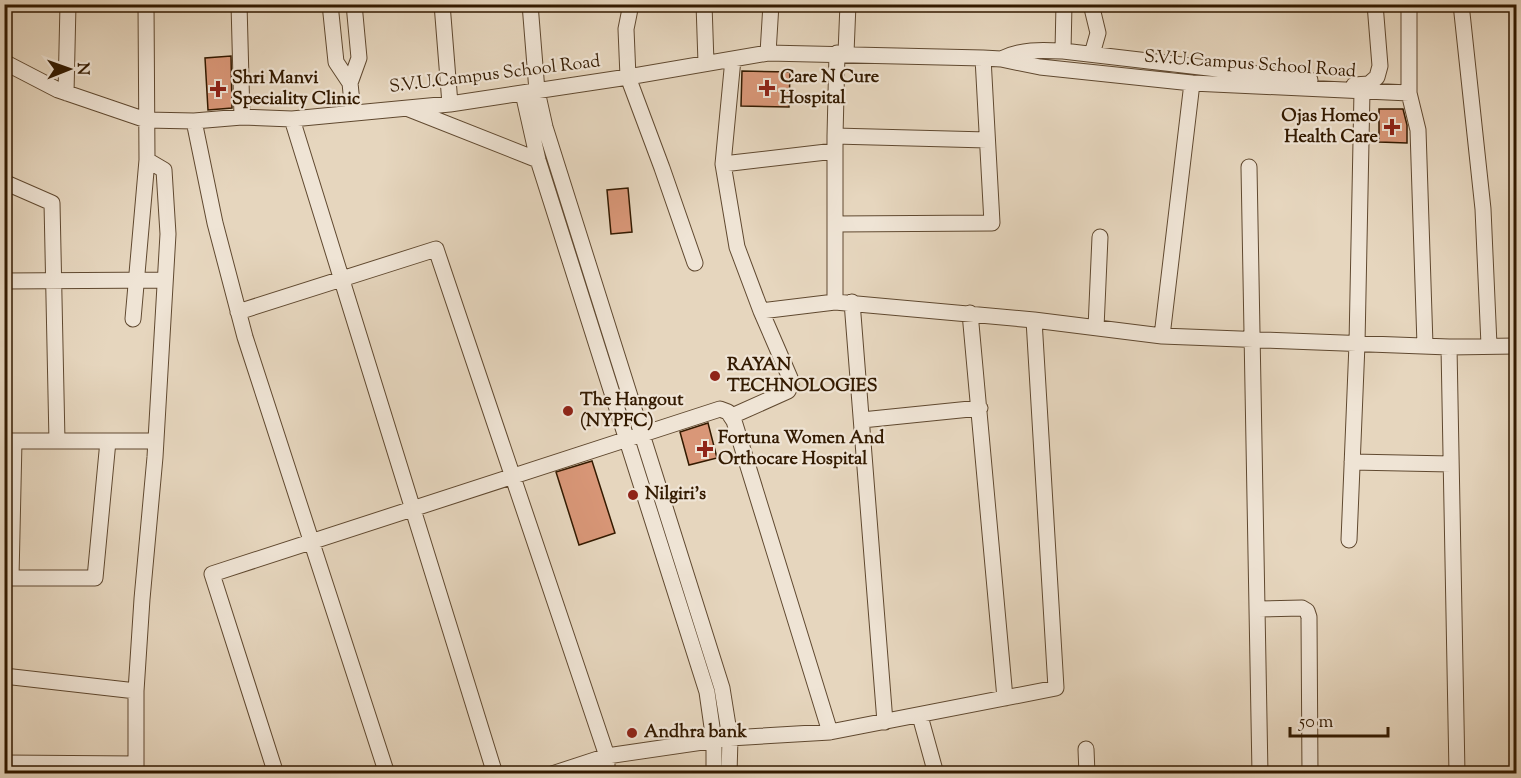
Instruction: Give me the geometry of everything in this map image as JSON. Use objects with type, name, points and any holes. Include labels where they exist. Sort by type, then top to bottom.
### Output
[{"type":"street","points":[[66,93],[68,4]]},
{"type":"street","points":[[133,320],[147,160],[146,4]]},
{"type":"street","points":[[239,4],[242,117]]},
{"type":"street","points":[[330,4],[336,62],[350,83]]},
{"type":"street","points":[[352,113],[350,83],[359,58],[354,4]]},
{"type":"street","points":[[442,4],[450,104]]},
{"type":"street","points":[[530,4],[530,92],[538,160],[635,436]]},
{"type":"street","points":[[631,4],[626,29],[628,77],[695,263]]},
{"type":"street","points":[[704,4],[706,63]]},
{"type":"street","points":[[768,53],[771,4]]},
{"type":"street","points":[[835,302],[835,143],[848,4]]},
{"type":"street","points":[[1063,51],[1064,4]]},
{"type":"street","points":[[1091,4],[1098,33],[1092,54]]},
{"type":"street","name":"S.V.U.Campus School Road","points":[[1001,59],[1014,52],[1063,51],[1357,85],[1370,84],[1377,77],[1380,66],[1375,4]]},
{"type":"street","points":[[1409,4],[1409,93],[1418,130],[1425,345]]},
{"type":"street","points":[[1461,4],[1483,209],[1489,345]]},
{"type":"street","name":"S.V.U.Campus School Road","points":[[4,63],[66,93],[146,120],[194,121],[242,117],[292,119],[450,104],[768,53],[842,53],[1001,59],[1040,67],[1192,83],[1409,93]]},
{"type":"street","points":[[836,224],[992,223],[983,58]]},
{"type":"street","points":[[732,416],[788,391],[791,385],[737,247],[723,164],[733,59]]},
{"type":"street","points":[[1162,336],[1192,83]]},
{"type":"street","points":[[1348,540],[1357,344],[1362,91]]},
{"type":"street","points":[[530,92],[556,164],[722,740],[729,774]]},
{"type":"street","points":[[406,107],[538,160]]},
{"type":"street","points":[[292,119],[495,774]]},
{"type":"street","points":[[194,121],[215,223],[238,312],[387,774]]},
{"type":"street","points":[[723,164],[835,143],[987,140]]},
{"type":"street","points":[[6,774],[4,762],[136,769],[136,691],[156,441],[168,234],[164,170],[147,160]]},
{"type":"street","points":[[1249,166],[1260,774]]},
{"type":"street","points":[[4,182],[52,203],[57,441]]},
{"type":"street","points":[[1096,328],[1100,237]]},
{"type":"street","points":[[238,312],[436,249],[607,756],[607,774]]},
{"type":"street","points":[[4,281],[165,280]]},
{"type":"street","points":[[761,311],[835,302],[970,313],[1162,336],[1449,347],[1516,346]]},
{"type":"street","points":[[852,303],[885,722]]},
{"type":"street","points":[[970,313],[1005,698]]},
{"type":"street","points":[[552,774],[607,756],[722,740],[830,732],[1056,688],[1034,320]]},
{"type":"street","points":[[1449,347],[1456,774]]},
{"type":"street","points":[[862,420],[980,408]]},
{"type":"street","points":[[276,774],[212,574],[513,478],[713,410],[724,410],[732,416],[830,732]]},
{"type":"street","points":[[108,441],[95,578],[8,578],[9,441],[108,441],[156,441]]},
{"type":"street","points":[[1352,462],[1451,464]]},
{"type":"street","points":[[1258,609],[1302,608],[1307,611],[1309,617],[1310,774]]},
{"type":"street","points":[[4,676],[136,691]]},
{"type":"street","points":[[920,716],[936,774]]},
{"type":"street","points":[[714,774],[722,740]]},
{"type":"street","points":[[1086,749],[1087,774]]},
{"type":"building","points":[[231,56],[232,108],[208,110],[205,58]]},
{"type":"building","points":[[742,71],[790,72],[789,107],[741,106]]},
{"type":"building","points":[[1379,109],[1403,109],[1407,125],[1407,143],[1379,142]]},
{"type":"building","points":[[628,188],[632,232],[611,234],[607,190]]},
{"type":"building","points":[[708,423],[717,458],[689,465],[680,432]]},
{"type":"building","points":[[592,461],[615,533],[579,545],[556,472]]},
{"type":"place","name":"Care N Cure Hospital","points":[[767,88]]},
{"type":"place","name":"Shri Manvi Speciality Clinic","points":[[218,89]]},
{"type":"place","name":"Ojas Homeo Health Care","points":[[1392,127]]},
{"type":"place","name":"RAYAN TECHNOLOGIES","points":[[715,376]]},
{"type":"place","name":"The Hangout (NYPFC)","points":[[568,411]]},
{"type":"place","name":"Fortuna Women And Orthocare Hospital","points":[[705,449]]},
{"type":"place","name":"Nilgiri's","points":[[633,495]]},
{"type":"place","name":"Andhra bank","points":[[632,733]]}]
